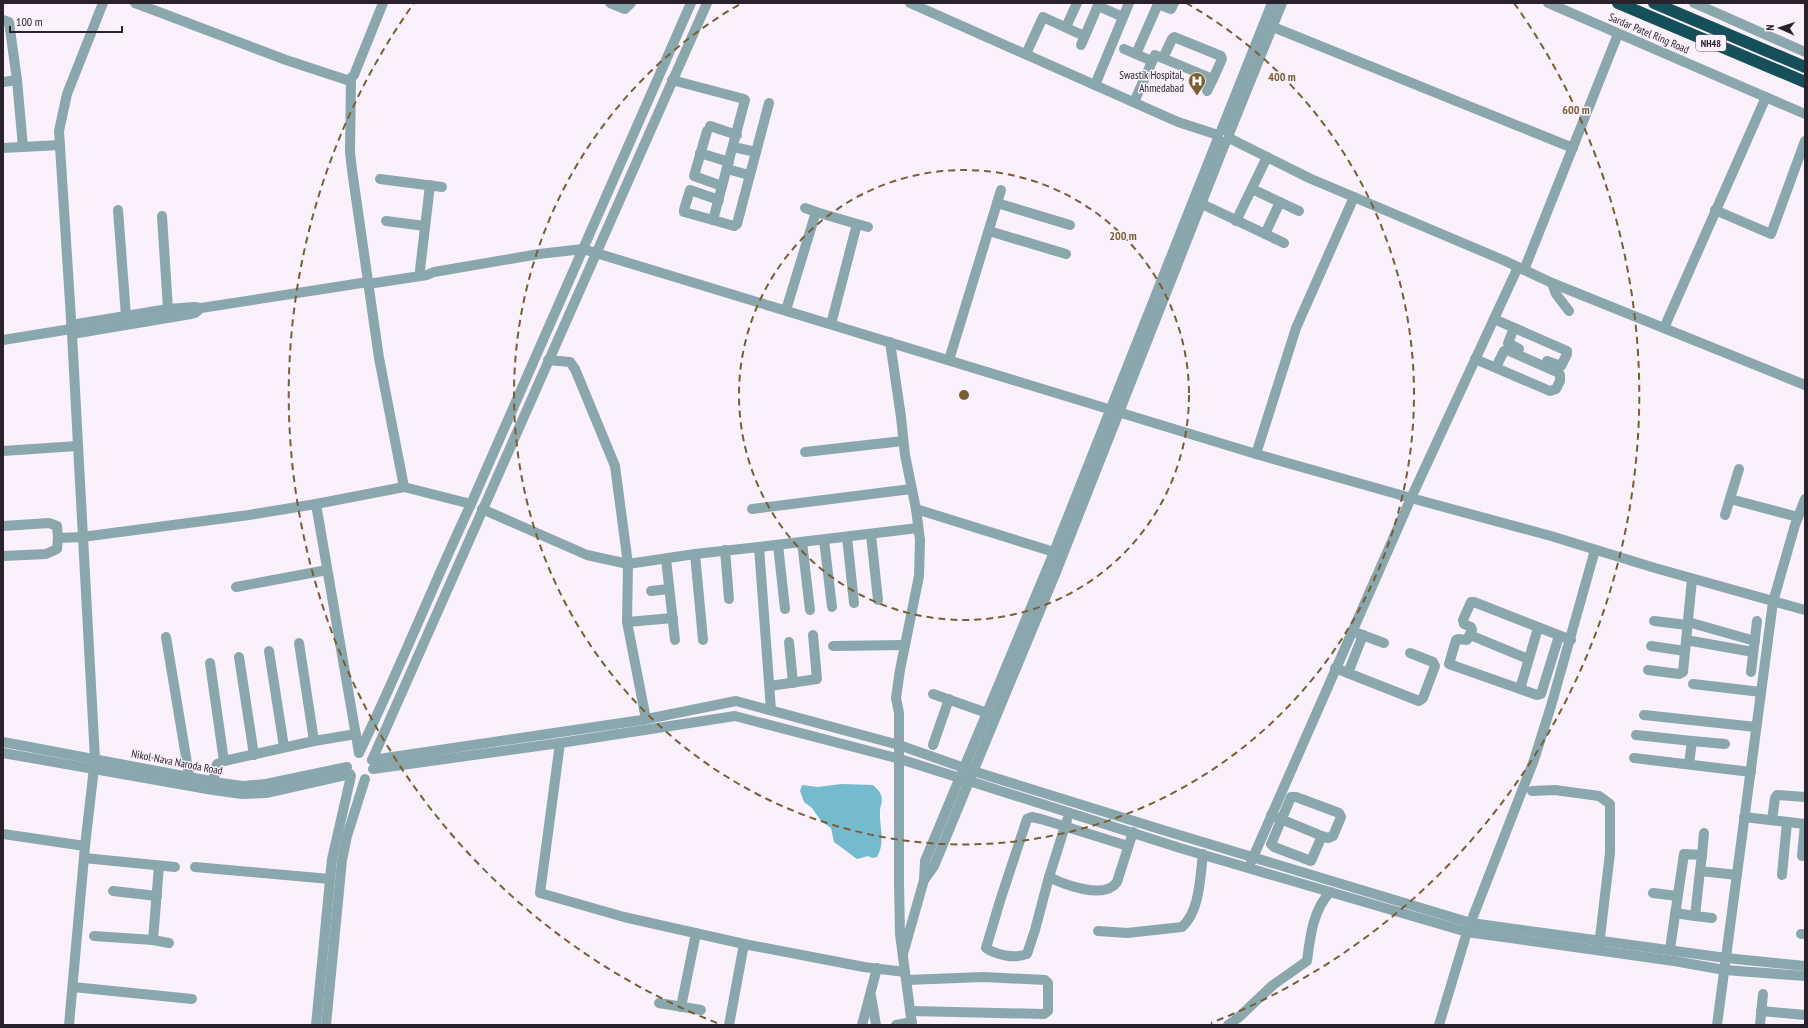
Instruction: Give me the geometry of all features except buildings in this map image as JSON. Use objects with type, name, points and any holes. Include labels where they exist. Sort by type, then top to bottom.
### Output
[{"type":"highway","name":"Sardar Patel Ring Road","points":[[1618,3],[1805,82]]},
{"type":"highway","name":"NH48","points":[[1654,3],[1805,67]]},
{"type":"street","points":[[69,1025],[94,759],[59,131],[67,94],[103,3]]},
{"type":"street","points":[[135,3],[286,60],[339,78],[347,80],[352,78]]},
{"type":"street","points":[[383,3],[362,58],[352,78],[351,158],[379,358],[404,486]]},
{"type":"street","points":[[610,3],[625,9],[630,3]]},
{"type":"street","points":[[359,753],[382,706],[446,556],[471,504],[692,3]]},
{"type":"street","points":[[3,753],[93,770],[190,782],[242,794],[266,793],[350,773],[360,780],[369,777],[482,509],[707,3]]},
{"type":"street","points":[[910,3],[1178,122],[1224,136],[1309,178],[1552,283],[1805,385]]},
{"type":"street","points":[[1095,85],[1129,3]]},
{"type":"street","points":[[1136,54],[1157,4],[1171,9],[1174,3]]},
{"type":"street","points":[[903,954],[924,880],[925,861],[967,774],[1056,572],[1116,411],[1224,136],[1272,3]]},
{"type":"street","points":[[967,774],[987,713],[1054,552],[1116,411],[1202,204],[1224,136],[1273,27],[1282,3]]},
{"type":"street","name":"Sardar Patel Ring Road","points":[[1548,3],[1805,114]]},
{"type":"street","points":[[1694,3],[1805,52]]},
{"type":"street","points":[[1066,27],[1075,4]]},
{"type":"street","points":[[1026,54],[1043,17],[1066,27],[1081,41],[1098,4],[1123,18]]},
{"type":"street","points":[[3,20],[9,22],[17,80],[23,147]]},
{"type":"street","points":[[1273,27],[1573,148]]},
{"type":"street","points":[[1248,868],[1411,498],[1494,319],[1521,269],[1573,148],[1618,34]]},
{"type":"street","points":[[1163,58],[1174,37],[1221,56],[1222,59],[1207,91]]},
{"type":"street","points":[[1124,49],[1152,61]]},
{"type":"street","points":[[1134,102],[1155,55],[1213,79]]},
{"type":"street","points":[[3,82],[17,80]]},
{"type":"street","points":[[672,80],[744,99],[746,104],[713,220]]},
{"type":"street","points":[[1664,328],[1766,97]]},
{"type":"street","points":[[719,200],[690,190],[684,212],[736,226],[769,103]]},
{"type":"street","points":[[722,186],[694,176],[700,153],[708,128],[737,135]]},
{"type":"street","points":[[1715,210],[1771,234],[1805,141]]},
{"type":"street","points":[[3,148],[60,145]]},
{"type":"street","points":[[733,147],[756,152]]},
{"type":"street","points":[[700,153],[750,176]]},
{"type":"street","points":[[1236,221],[1267,158]]},
{"type":"street","points":[[380,179],[442,187]]},
{"type":"street","points":[[420,270],[430,185]]},
{"type":"street","points":[[1252,188],[1299,211]]},
{"type":"street","points":[[950,360],[1001,190]]},
{"type":"street","points":[[1256,454],[1296,328],[1354,198]]},
{"type":"street","points":[[1265,234],[1280,202]]},
{"type":"street","points":[[997,203],[1070,225]]},
{"type":"street","points":[[1202,204],[1284,243]]},
{"type":"street","points":[[805,208],[868,227]]},
{"type":"street","points":[[118,210],[126,316]]},
{"type":"street","points":[[786,310],[816,212]]},
{"type":"street","points":[[162,216],[168,309]]},
{"type":"street","points":[[386,220],[425,226]]},
{"type":"street","points":[[831,324],[857,224]]},
{"type":"street","points":[[989,231],[1066,254]]},
{"type":"street","points":[[368,281],[427,275],[434,272],[539,254],[583,249],[1256,454],[1551,536],[1692,579],[1805,610]]},
{"type":"street","points":[[71,329],[126,316],[168,309],[194,307],[201,308],[368,281],[426,269],[434,272]]},
{"type":"street","points":[[1552,283],[1556,294],[1569,311]]},
{"type":"street","points":[[3,340],[71,329],[191,314],[195,313],[201,308]]},
{"type":"street","points":[[1494,319],[1565,350],[1568,354],[1563,365],[1559,366],[1510,345],[1508,341],[1514,328]]},
{"type":"street","points":[[890,342],[903,441],[920,540],[919,576],[896,698],[899,713],[900,759],[900,934],[912,1023],[896,1025]]},
{"type":"street","points":[[1475,359],[1550,391],[1556,389],[1560,381],[1559,373],[1505,350],[1496,367]]},
{"type":"street","points":[[548,360],[570,362],[575,369],[615,466],[628,564],[627,622],[646,719]]},
{"type":"street","points":[[805,452],[903,441]]},
{"type":"street","points":[[3,451],[77,446]]},
{"type":"street","points":[[1725,515],[1740,469]]},
{"type":"street","points":[[58,538],[82,537],[249,515],[316,504],[404,486],[471,504]]},
{"type":"street","points":[[752,509],[911,489]]},
{"type":"street","points":[[1730,499],[1798,517]]},
{"type":"street","points":[[1718,1025],[1773,602],[1798,517],[1805,499]]},
{"type":"street","points":[[316,504],[359,753]]},
{"type":"street","points":[[482,509],[587,555],[628,564],[725,550],[871,535],[918,528]]},
{"type":"street","points":[[916,510],[1054,552]]},
{"type":"street","points":[[3,526],[49,523],[57,526],[58,538],[57,549],[46,554],[3,556]]},
{"type":"street","points":[[871,535],[878,600]]},
{"type":"street","points":[[847,537],[854,603]]},
{"type":"street","points":[[824,540],[832,607]]},
{"type":"street","points":[[802,542],[810,610]]},
{"type":"street","points":[[778,545],[785,609]]},
{"type":"street","points":[[759,547],[771,710]]},
{"type":"street","points":[[725,550],[729,599]]},
{"type":"street","points":[[1439,1025],[1469,927],[1534,760],[1595,550]]},
{"type":"street","points":[[695,554],[703,640]]},
{"type":"street","points":[[666,559],[675,640]]},
{"type":"street","points":[[236,587],[327,570]]},
{"type":"street","points":[[1648,670],[1682,673],[1692,579]]},
{"type":"street","points":[[651,590],[669,589]]},
{"type":"street","points":[[1559,636],[1541,694],[1537,695],[1449,664],[1456,640],[1467,640],[1470,635],[1472,629],[1464,624],[1463,620],[1471,602],[1570,640]]},
{"type":"street","points":[[627,622],[673,618]]},
{"type":"street","points":[[1751,672],[1757,621]]},
{"type":"street","points":[[1654,622],[1688,623],[1754,646]]},
{"type":"street","points":[[1520,689],[1538,628]]},
{"type":"street","points":[[1352,631],[1384,643]]},
{"type":"street","points":[[770,686],[817,679],[813,635]]},
{"type":"street","points":[[1348,673],[1363,635]]},
{"type":"street","points":[[1470,635],[1528,659]]},
{"type":"street","points":[[166,637],[190,782]]},
{"type":"street","points":[[1686,640],[1767,648]]},
{"type":"street","points":[[789,642],[793,683]]},
{"type":"street","points":[[299,644],[314,741]]},
{"type":"street","points":[[832,646],[905,645]]},
{"type":"street","points":[[1651,646],[1685,651]]},
{"type":"street","points":[[269,651],[284,748]]},
{"type":"street","points":[[1335,668],[1419,701],[1423,698],[1435,666],[1432,662],[1410,653]]},
{"type":"street","points":[[239,657],[254,754]]},
{"type":"street","points":[[210,663],[224,761]]},
{"type":"street","points":[[1693,684],[1761,692]]},
{"type":"street","points":[[933,694],[987,713]]},
{"type":"street","points":[[933,745],[949,700]]},
{"type":"street","points":[[373,765],[646,719],[736,701],[899,745],[967,774],[1070,813],[1330,892],[1469,927],[1599,945],[1725,970],[1805,976]]},
{"type":"street","points":[[1644,715],[1756,727]]},
{"type":"street","points":[[373,765],[560,743],[735,716],[900,759],[967,774],[1253,857],[1469,927]]},
{"type":"street","points":[[213,782],[217,764],[224,761],[314,741],[356,734]]},
{"type":"street","points":[[1636,735],[1725,744]]},
{"type":"street","points":[[1689,764],[1692,741]]},
{"type":"street","name":"Nikol-Nava Naroda Road","points":[[3,742],[94,759],[190,782],[213,782],[243,786],[350,773]]},
{"type":"street","points":[[560,743],[540,893],[624,918],[744,944],[877,968],[906,976],[983,977],[1045,980],[1048,983],[1048,1011],[1044,1014],[910,1011]]},
{"type":"street","points":[[316,1025],[333,853],[350,773],[351,757],[359,753],[365,754],[373,765]]},
{"type":"street","points":[[1634,758],[1750,772]]},
{"type":"street","points":[[326,1025],[342,860],[347,836],[365,779]]},
{"type":"street","points":[[1532,791],[1555,790],[1598,796],[1610,804],[1610,853],[1599,945]]},
{"type":"street","points":[[1772,820],[1775,798],[1777,795],[1805,797]]},
{"type":"street","points":[[1271,815],[1281,819],[1322,836],[1328,838],[1333,836],[1341,817],[1338,814],[1294,797],[1290,798],[1281,819],[1272,842],[1274,847],[1311,861],[1322,836]]},
{"type":"street","points":[[1070,813],[1065,826],[1049,877],[1027,954],[1015,956],[990,951],[986,948],[1027,819],[1041,819],[1065,826],[1128,846]]},
{"type":"street","points":[[1744,817],[1805,824],[1803,857],[1784,854]]},
{"type":"street","points":[[1782,875],[1787,822]]},
{"type":"street","points":[[1049,877],[1095,891],[1109,890],[1114,887],[1117,882],[1133,832]]},
{"type":"street","points":[[1696,916],[1704,832]]},
{"type":"street","points":[[3,834],[85,846]]},
{"type":"street","points":[[1098,932],[1127,933],[1182,927],[1188,922],[1196,901],[1203,854]]},
{"type":"street","points":[[1670,949],[1683,855],[1702,855]]},
{"type":"street","points":[[84,858],[175,867]]},
{"type":"street","points":[[153,940],[160,866]]},
{"type":"street","points":[[195,867],[330,879]]},
{"type":"street","points":[[1700,871],[1737,875]]},
{"type":"street","points":[[113,891],[157,896]]},
{"type":"street","points":[[1228,1025],[1238,1018],[1273,985],[1307,962],[1316,912],[1323,899],[1330,892]]},
{"type":"street","points":[[1653,893],[1677,896]]},
{"type":"street","points":[[1675,913],[1712,918]]},
{"type":"street","points":[[681,1007],[696,934]]},
{"type":"street","points":[[94,936],[153,940],[169,943]]},
{"type":"street","points":[[729,1025],[744,944]]},
{"type":"street","points":[[1599,945],[1670,949],[1726,958],[1805,966]]},
{"type":"street","points":[[862,1025],[877,968]]},
{"type":"street","points":[[73,987],[192,999]]},
{"type":"street","points":[[871,994],[876,1025]]},
{"type":"street","points":[[1760,1025],[1763,994]]},
{"type":"street","points":[[659,1003],[701,1010]]},
{"type":"street","points":[[1761,1011],[1805,1015]]},
{"type":"water","points":[[841,784],[873,785],[880,794],[882,799],[880,816],[882,840],[877,857],[872,858],[868,856],[857,859],[834,842],[831,828],[821,821],[812,808],[804,802],[800,791],[802,785],[818,787]]},
{"type":"place","name":"Swastik Hospital, Ahmedabad","points":[[1197,96]]}]
